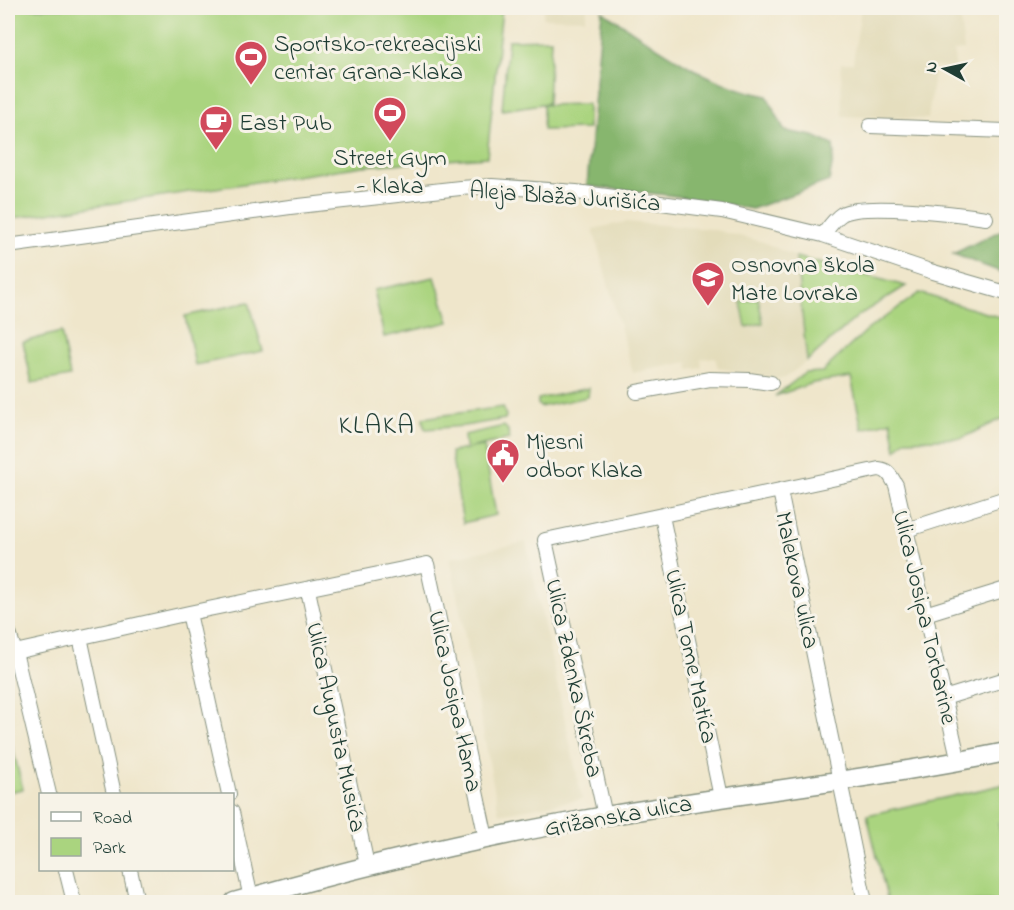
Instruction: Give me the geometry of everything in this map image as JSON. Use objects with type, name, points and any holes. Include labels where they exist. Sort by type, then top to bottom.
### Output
[{"type":"street","points":[[870,126],[1006,131]]},
{"type":"street","name":"Aleja Blaža Jurišića","points":[[8,246],[290,207],[480,186],[576,192],[722,211],[824,235],[930,272],[1006,293]]},
{"type":"street","points":[[824,235],[833,222],[844,213],[859,210],[945,212],[986,218]]},
{"type":"street","points":[[637,392],[710,379],[749,380],[771,384]]},
{"type":"street","name":"Malekova ulica","points":[[865,903],[780,491],[879,469],[889,473]]},
{"type":"street","name":"Ulica Josipa Torbarine","points":[[889,473],[896,485],[958,762]]},
{"type":"street","points":[[662,516],[780,491]]},
{"type":"street","points":[[906,530],[1006,498]]},
{"type":"street","name":"Ulica Zdenka Škreba","points":[[605,816],[545,540],[662,516]]},
{"type":"street","name":"Ulica Tome Matića","points":[[662,516],[722,797]]},
{"type":"street","name":"Ulica Josipa Hama","points":[[308,590],[427,564],[486,838]]},
{"type":"street","points":[[925,614],[1006,589]]},
{"type":"street","points":[[15,652],[189,613],[308,590]]},
{"type":"street","name":"Ulica Augusta Musića","points":[[308,590],[367,865]]},
{"type":"street","points":[[189,613],[229,793]]},
{"type":"street","points":[[8,630],[49,793]]},
{"type":"street","points":[[80,638],[114,793]]},
{"type":"street","points":[[944,698],[1006,679]]},
{"type":"street","name":"Grižanska ulica","points":[[243,900],[367,865],[486,838],[605,816],[958,762],[1006,752]]},
{"type":"street","points":[[234,828],[243,900]]},
{"type":"street","points":[[66,871],[74,903]]},
{"type":"street","points":[[130,871],[137,903]]},
{"type":"shaded area","points":[[544,8],[587,8],[585,19],[543,18]]},
{"type":"shaded area","points":[[861,8],[959,8],[964,50],[954,51],[955,69],[935,66],[928,119],[842,116],[841,63],[853,63]]},
{"type":"shaded area","name":"Osnovna škola Mate Lovraka","points":[[625,222],[711,229],[763,242],[796,257],[807,361],[785,378],[778,379],[718,368],[715,357],[701,359],[702,368],[689,370],[688,362],[633,373],[593,229]]},
{"type":"shaded area","points":[[526,542],[582,799],[499,814],[450,558]]},
{"type":"green space","name":"Sportsko-rekreacijski centar Grana-Klaka","points":[[8,8],[502,8],[487,157],[363,166],[8,219]]},
{"type":"green space","points":[[602,11],[701,73],[744,90],[767,96],[785,131],[813,136],[833,145],[834,155],[829,181],[752,209],[676,196],[587,186]]},
{"type":"green space","points":[[551,39],[548,103],[502,110],[508,40]]},
{"type":"green space","points":[[588,104],[588,129],[543,130],[543,105]]},
{"type":"green space","points":[[1006,228],[1006,274],[953,254]]},
{"type":"green space","points":[[796,257],[906,286],[859,315],[807,361]]},
{"type":"green space","points":[[435,277],[449,322],[384,337],[374,290]]},
{"type":"green space","points":[[919,293],[1006,319],[1006,417],[962,438],[906,440],[896,450],[891,421],[862,429],[851,377],[813,383],[775,396],[805,373],[822,372],[867,330]]},
{"type":"green space","points":[[758,298],[763,323],[746,327],[741,302]]},
{"type":"green space","points":[[249,302],[263,351],[195,365],[185,316]]},
{"type":"green space","points":[[61,332],[70,376],[32,383],[23,342]]},
{"type":"green space","points":[[589,388],[588,397],[540,407],[538,404],[538,399]]},
{"type":"green space","points":[[503,407],[505,419],[464,426],[426,429],[424,427],[423,418]]},
{"type":"green space","points":[[504,426],[508,430],[509,439],[469,448],[484,446],[496,515],[463,523],[451,452],[467,449],[464,435]]},
{"type":"green space","points":[[8,730],[23,789],[8,792]]},
{"type":"green space","points":[[1006,784],[1006,820],[998,823],[1006,851],[1006,902],[888,902],[867,815]]},
{"type":"place","name":"Sportsko-rekreacijski centar Grana-Klaka","points":[[251,86]]},
{"type":"place","name":"Street Gym - Klaka","points":[[390,142]]},
{"type":"place","name":"East Pub","points":[[216,151]]},
{"type":"place","name":"Osnovna škola Mate Lovraka","points":[[708,307]]},
{"type":"place","name":"Mjesni odbor Klaka","points":[[503,484]]},
{"type":"district","name":"KLAKA","points":[[377,424]]}]
